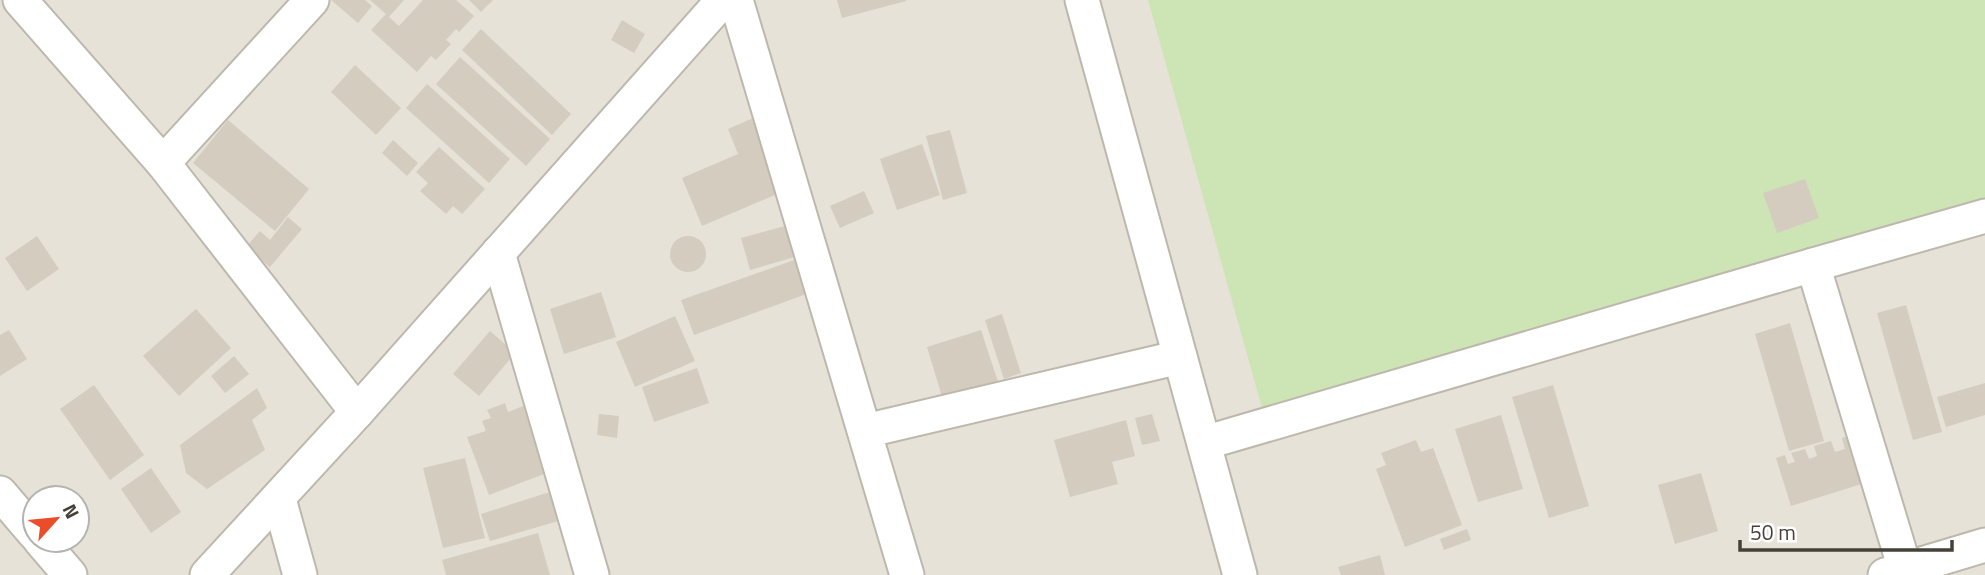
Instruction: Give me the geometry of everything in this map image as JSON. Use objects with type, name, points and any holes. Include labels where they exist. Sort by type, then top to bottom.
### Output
[{"type":"street","points":[[20,0],[163,163],[357,412]]},
{"type":"street","points":[[163,163],[312,0]]},
{"type":"street","points":[[207,575],[279,499],[723,0]]},
{"type":"street","points":[[736,0],[907,575]]},
{"type":"street","points":[[1082,0],[1240,575]]},
{"type":"street","points":[[1204,443],[1985,216]]},
{"type":"street","points":[[498,253],[593,575]]},
{"type":"street","points":[[1813,265],[1895,572],[1985,545]]},
{"type":"street","points":[[865,432],[1180,357]]},
{"type":"street","points":[[0,493],[21,518]]},
{"type":"street","points":[[279,499],[300,575]]},
{"type":"street","points":[[52,554],[70,575]]},
{"type":"shaded area","points":[[0,0],[1985,0],[1985,575],[0,575]]},
{"type":"green space","points":[[1148,0],[1985,0],[1985,206],[1262,408]]},
{"type":"building","points":[[331,0],[365,0],[372,6],[358,23]]},
{"type":"building","points":[[370,0],[404,0],[389,17],[399,26],[423,0],[456,0],[474,16],[459,32],[456,29],[446,40],[451,44],[436,60],[431,56],[417,72],[371,30],[386,14]]},
{"type":"building","points":[[469,0],[493,0],[481,12]]},
{"type":"building","points":[[837,0],[906,0],[906,1],[842,18]]},
{"type":"building","points":[[622,20],[645,34],[634,53],[611,40]]},
{"type":"building","points":[[481,29],[571,114],[552,135],[462,50]]},
{"type":"building","points":[[460,57],[550,139],[526,166],[436,84]]},
{"type":"building","points":[[355,65],[401,108],[376,135],[331,92]]},
{"type":"building","points":[[427,84],[510,159],[489,183],[406,108]]},
{"type":"building","points":[[760,115],[791,188],[702,226],[682,178],[738,154],[728,129]]},
{"type":"building","points":[[228,120],[309,189],[275,231],[193,163]]},
{"type":"building","points":[[950,130],[967,193],[943,200],[926,136]]},
{"type":"building","points":[[393,140],[418,163],[407,176],[382,153]]},
{"type":"building","points":[[922,144],[940,195],[897,210],[880,159]]},
{"type":"building","points":[[439,147],[485,189],[462,214],[453,206],[446,214],[420,191],[428,183],[416,172]]},
{"type":"building","points":[[1805,179],[1819,218],[1777,233],[1763,193]]},
{"type":"building","points":[[864,191],[874,213],[840,228],[830,206]]},
{"type":"building","points":[[288,217],[302,229],[270,267],[246,247],[260,231],[270,240]]},
{"type":"building","points":[[796,223],[805,254],[750,270],[741,238]]},
{"type":"building","points":[[37,236],[59,269],[27,291],[5,258]]},
{"type":"building","points":[[688,236],[701,241],[706,254],[701,267],[688,272],[675,267],[670,254],[675,241]]},
{"type":"building","points":[[800,258],[812,292],[694,335],[681,300]]},
{"type":"building","points":[[601,292],[616,337],[564,354],[550,309]]},
{"type":"building","points":[[1906,305],[1942,432],[1913,440],[1877,313]]},
{"type":"building","points":[[196,309],[231,348],[179,396],[143,356]]},
{"type":"building","points":[[1002,314],[1021,373],[1004,379],[985,320]]},
{"type":"building","points":[[675,316],[695,361],[635,387],[616,342]]},
{"type":"building","points":[[1790,323],[1824,441],[1789,451],[1755,334]]},
{"type":"building","points":[[9,330],[27,359],[0,376],[0,335]]},
{"type":"building","points":[[981,330],[999,385],[944,403],[927,347]]},
{"type":"building","points":[[490,331],[515,353],[479,396],[453,374]]},
{"type":"building","points":[[234,356],[249,374],[225,393],[211,376]]},
{"type":"building","points":[[697,368],[709,403],[654,422],[642,387]]},
{"type":"building","points":[[1985,383],[1985,415],[1946,427],[1937,397]]},
{"type":"building","points":[[94,385],[144,455],[110,480],[60,409]]},
{"type":"building","points":[[1553,385],[1589,506],[1549,518],[1512,397]]},
{"type":"building","points":[[257,388],[267,408],[252,420],[265,450],[207,489],[186,473],[180,445]]},
{"type":"building","points":[[505,403],[508,412],[531,403],[557,469],[489,495],[467,437],[486,431],[482,421],[491,418],[487,410]]},
{"type":"building","points":[[599,414],[619,416],[617,438],[597,435]]},
{"type":"building","points":[[1152,414],[1160,441],[1142,445],[1135,418]]},
{"type":"building","points":[[1501,415],[1523,489],[1478,502],[1455,429]]},
{"type":"building","points":[[1126,420],[1135,456],[1112,462],[1118,484],[1070,497],[1054,440]]},
{"type":"building","points":[[1853,434],[1868,482],[1791,506],[1776,458],[1785,455],[1788,464],[1795,462],[1791,453],[1805,449],[1809,459],[1817,456],[1814,446],[1831,441],[1835,452],[1845,449],[1842,438]]},
{"type":"building","points":[[1416,440],[1421,452],[1433,448],[1462,525],[1405,547],[1376,469],[1386,465],[1381,453]]},
{"type":"building","points":[[465,458],[485,538],[443,548],[423,468]]},
{"type":"building","points":[[151,468],[181,512],[151,533],[121,489]]},
{"type":"building","points":[[1701,473],[1718,531],[1675,544],[1658,485]]},
{"type":"building","points":[[556,490],[565,519],[490,541],[481,514]]},
{"type":"building","points":[[1467,529],[1471,540],[1444,550],[1440,539]]},
{"type":"building","points":[[538,533],[550,575],[446,575],[442,560]]},
{"type":"building","points":[[1380,555],[1385,575],[1341,575],[1338,567]]}]
